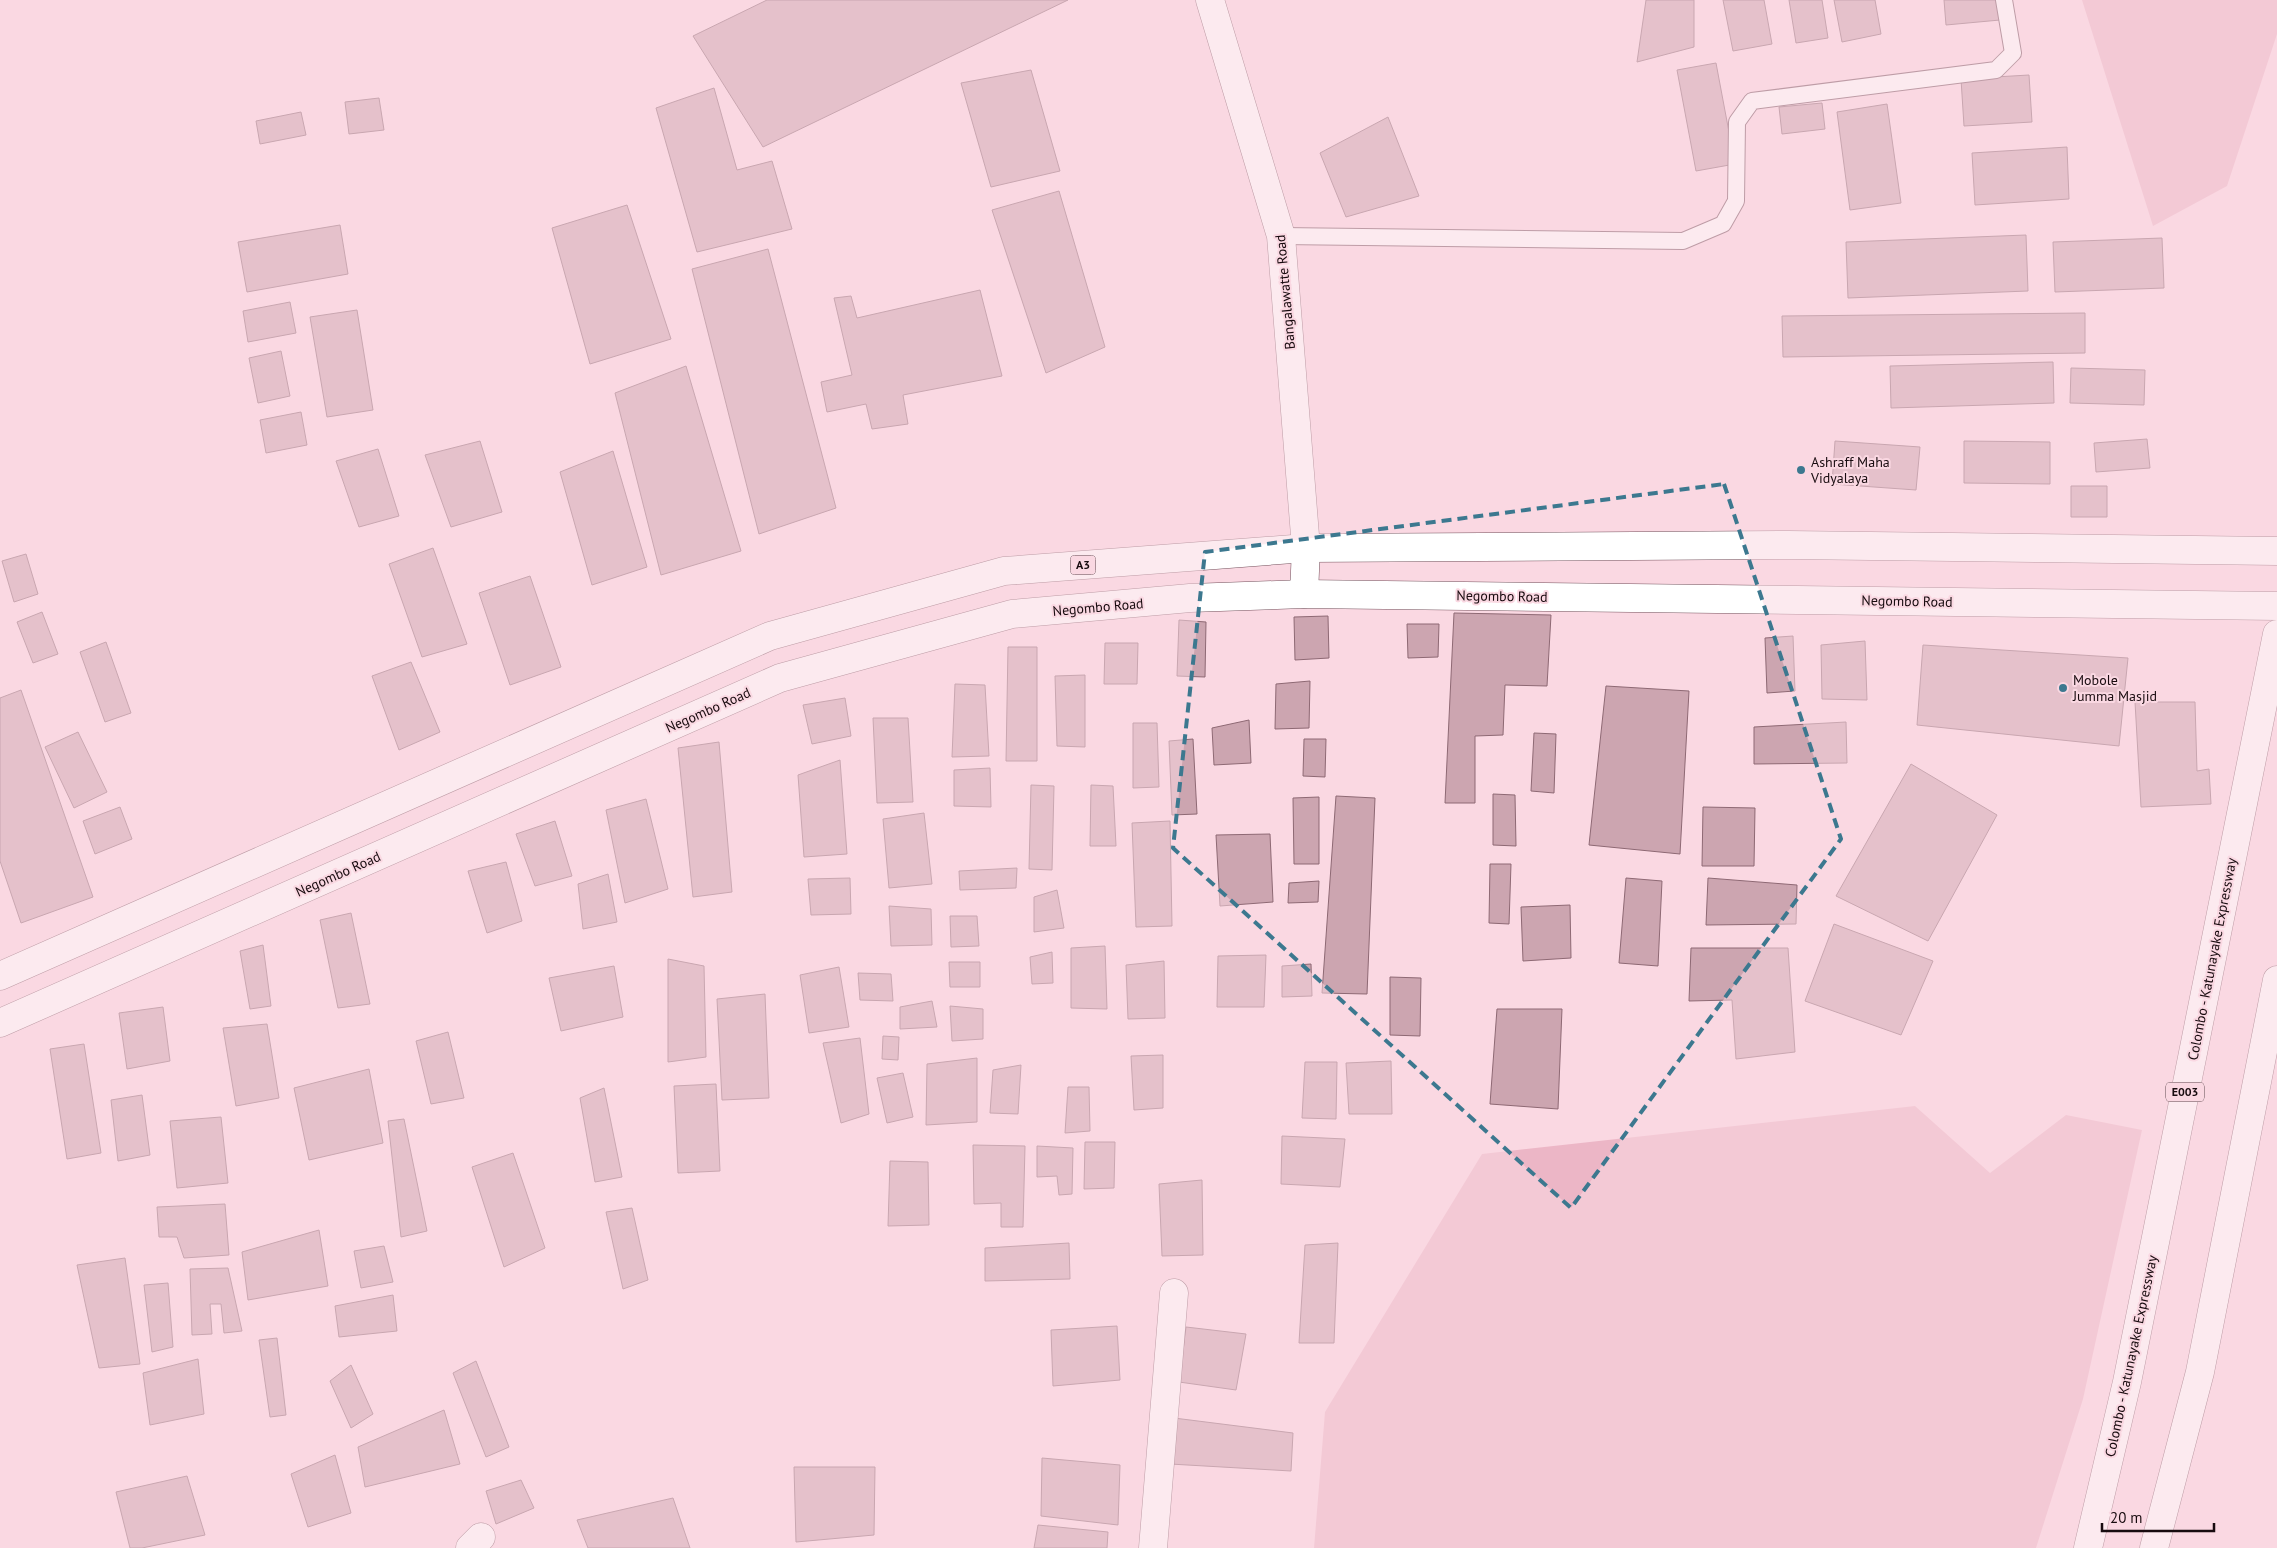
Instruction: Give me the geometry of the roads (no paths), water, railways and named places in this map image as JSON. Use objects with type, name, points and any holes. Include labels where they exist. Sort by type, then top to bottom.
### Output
[{"type":"main road","name":"Bangalawatte Road","points":[[1210,0],[1281,236],[1306,548],[1304,594]]},
{"type":"main road","name":"A3","points":[[0,976],[770,636],[1004,572],[1306,548],[1789,545],[2277,551]]},
{"type":"main road","name":"Negombo Road","points":[[0,1023],[780,678],[1012,614],[1190,598],[1304,594],[2277,606]]},
{"type":"main road","name":"Colombo - Katunayake Expressway","points":[[2088,1548],[2129,1372],[2277,634]]},
{"type":"main road","points":[[2154,1548],[2200,1372],[2277,980]]},
{"type":"main road","points":[[1153,1548],[1174,1294]]},
{"type":"lane","points":[[1281,236],[1683,241],[1723,224],[1736,201],[1737,122],[1752,101],[1996,70],[2013,53],[2004,0]]},
{"type":"place","name":"Ashraff Maha Vidyalaya","points":[[1801,470]]},
{"type":"place","name":"Mobole Jumma Masjid","points":[[2063,688]]}]
